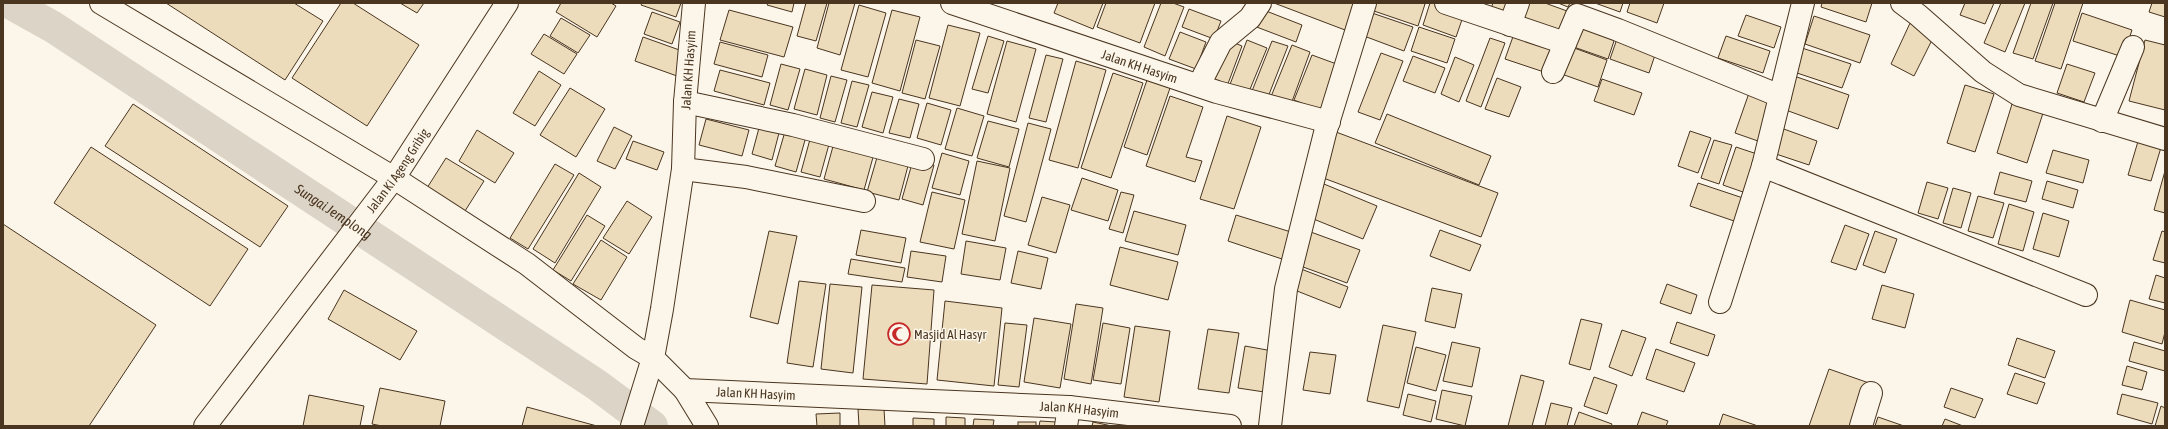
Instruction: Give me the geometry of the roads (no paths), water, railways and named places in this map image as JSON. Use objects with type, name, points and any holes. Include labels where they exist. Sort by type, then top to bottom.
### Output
[{"type":"street","points":[[101,3],[390,182],[527,264],[636,348],[649,366],[684,390],[707,426]]},
{"type":"street","name":"Jalan Ki Ageng Gribig","points":[[205,426],[390,182],[507,3]]},
{"type":"street","name":"Jalan KH Hasyim","points":[[632,426],[649,366],[662,309],[683,169],[685,102],[694,3]]},
{"type":"street","name":"Jalan KH Hasyim","points":[[952,3],[1198,85],[1329,122]]},
{"type":"street","points":[[1198,85],[1221,42],[1250,18],[1260,3]]},
{"type":"street","points":[[1270,426],[1286,289],[1329,122],[1365,3]]},
{"type":"street","points":[[1446,3],[1565,43]]},
{"type":"street","points":[[1510,25],[1518,3]]},
{"type":"street","points":[[1720,302],[1763,166],[1803,3]]},
{"type":"street","points":[[1902,3],[1918,15],[1983,72],[2019,95],[2165,139]]},
{"type":"street","points":[[1553,72],[1579,9],[1618,30],[1780,96]]},
{"type":"street","points":[[2102,121],[2133,48]]},
{"type":"street","points":[[685,102],[793,125],[923,159]]},
{"type":"street","points":[[1763,166],[2086,295]]},
{"type":"street","points":[[683,169],[746,177],[864,201]]},
{"type":"street","name":"Jalan KH Hasyim","points":[[684,390],[1230,426]]},
{"type":"street","points":[[1861,426],[1871,393]]},
{"type":"waterway","name":"Sungai Jemplong","points":[[10,3],[53,27],[597,385],[652,426]]},
{"type":"place","name":"Masjid Al Hasyr","points":[[899,334]]}]
